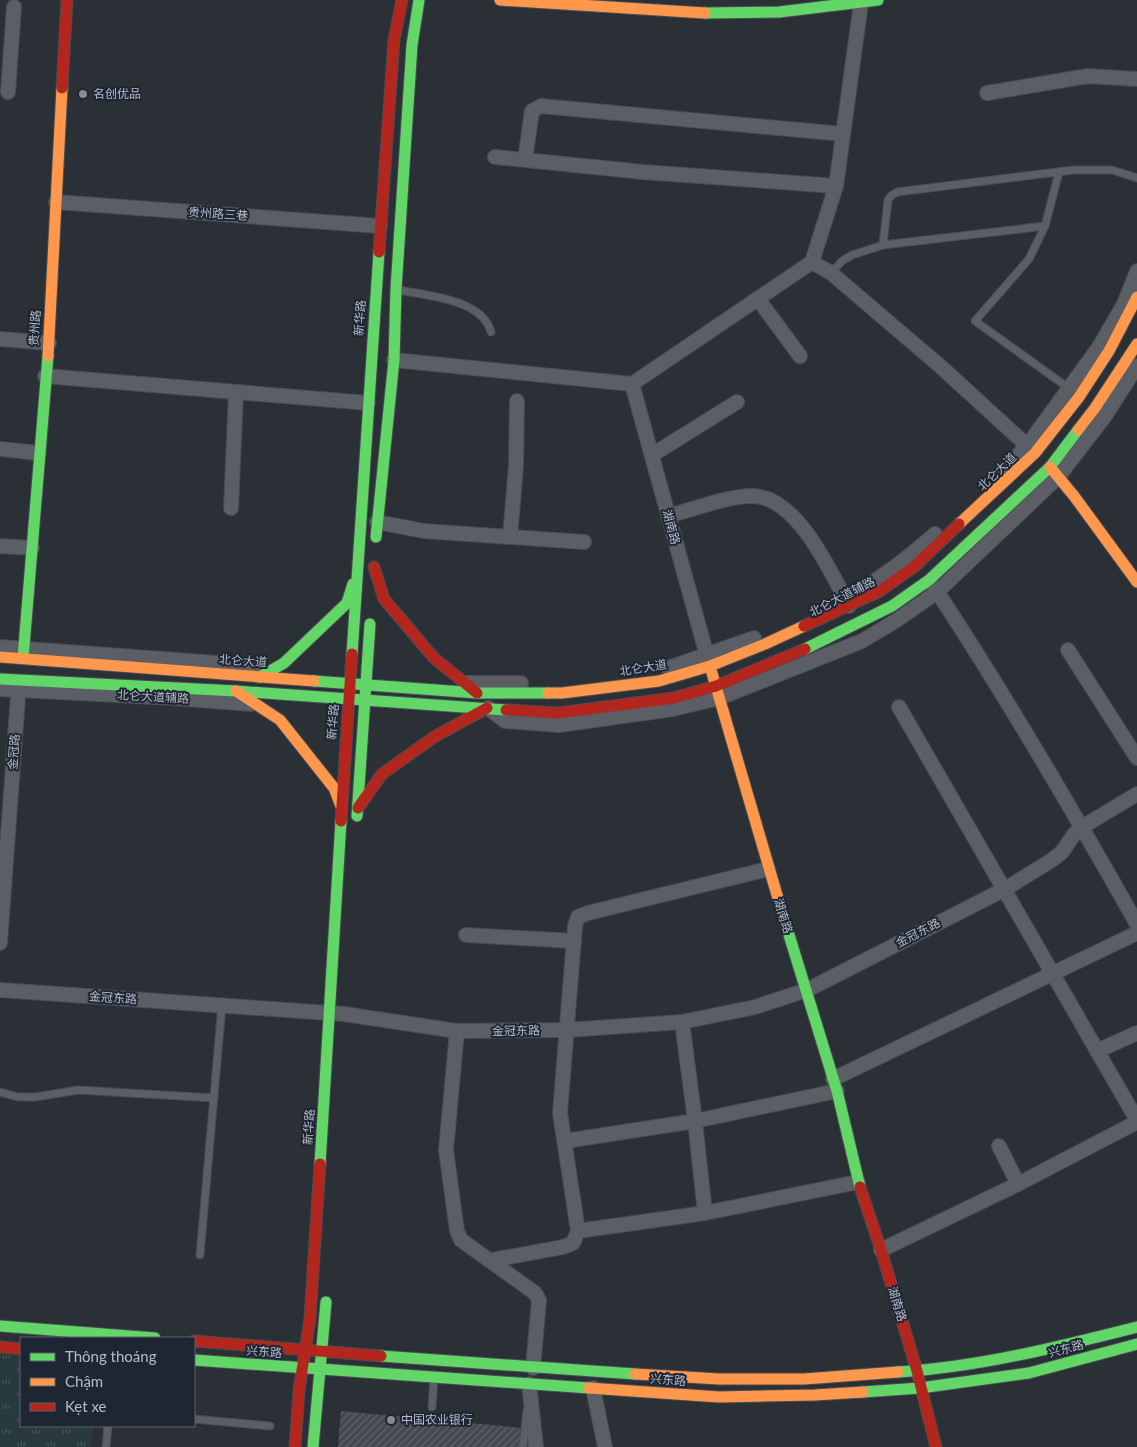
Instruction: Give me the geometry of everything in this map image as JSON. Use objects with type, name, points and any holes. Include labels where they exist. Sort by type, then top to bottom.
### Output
[{"type":"main road","name":"贵州路","points":[[23,653],[49,343],[67,0]]},
{"type":"main road","name":"新华路","points":[[295,1447],[299,1390],[310,1318],[380,226],[394,40],[402,0]]},
{"type":"main road","points":[[372,596],[377,522],[394,360],[396,289],[412,45],[419,0]]},
{"type":"main road","points":[[500,0],[719,14],[783,13],[878,0]]},
{"type":"main road","points":[[1074,393],[1109,351],[1137,297]]},
{"type":"main road","points":[[718,692],[892,606],[929,580],[1054,472],[1137,344]]},
{"type":"main road","points":[[1054,472],[1137,582]]},
{"type":"main road","points":[[374,558],[384,599],[434,658],[477,693]]},
{"type":"main road","points":[[260,677],[284,663],[347,602],[359,566]]},
{"type":"main road","points":[[356,828],[370,616]]},
{"type":"main road","points":[[0,657],[23,653]]},
{"type":"main road","name":"湖南路","points":[[709,661],[768,869],[835,1085],[858,1182],[881,1250],[917,1371],[936,1447]]},
{"type":"main road","name":"北仑大道","points":[[260,677],[477,693],[562,693],[659,681],[709,661]]},
{"type":"main road","points":[[0,679],[18,685],[236,692],[487,708]]},
{"type":"main road","points":[[236,692],[280,720],[334,788],[342,811]]},
{"type":"main road","points":[[357,809],[382,774],[434,737],[487,708]]},
{"type":"main road","points":[[313,1447],[327,1289]]},
{"type":"main road","points":[[0,1326],[142,1337]]},
{"type":"main road","name":"兴东路","points":[[195,1341],[533,1368],[719,1379],[804,1380],[917,1371],[984,1362],[1058,1347],[1137,1327]]},
{"type":"main road","name":"兴东路","points":[[195,1360],[719,1397],[815,1395],[920,1388],[1029,1373],[1137,1344]]},
{"type":"main road","points":[[0,1348],[20,1349]]},
{"type":"street","points":[[394,360],[632,384],[812,262],[836,186],[861,3]]},
{"type":"street","points":[[8,92],[5,44],[14,7]]},
{"type":"street","points":[[987,93],[1088,76],[1137,79]]},
{"type":"street","points":[[525,160],[532,111],[541,106],[843,134]]},
{"type":"street","points":[[495,158],[643,172],[836,186]]},
{"type":"street","name":"贵州路三巷","points":[[56,202],[380,226]]},
{"type":"street","points":[[812,262],[831,273],[940,366],[1054,472]]},
{"type":"street","name":"北仑大道辅路","points":[[410,688],[465,683],[557,684],[654,673],[709,661],[759,636],[847,602],[906,560],[1031,450],[1074,393],[1124,304],[1137,271]]},
{"type":"street","points":[[758,299],[800,356]]},
{"type":"street","points":[[0,339],[49,343]]},
{"type":"street","points":[[487,708],[505,721],[559,725],[673,709],[862,640],[897,620],[937,592],[1054,472],[1104,416],[1137,366]]},
{"type":"street","points":[[45,376],[368,403]]},
{"type":"street","name":"湖南路","points":[[632,384],[709,661]]},
{"type":"street","points":[[231,508],[236,393]]},
{"type":"street","points":[[510,537],[516,466],[517,401]]},
{"type":"street","points":[[652,456],[737,402]]},
{"type":"street","points":[[0,448],[39,453]]},
{"type":"street","points":[[668,516],[734,498],[752,496],[764,498],[780,505],[800,524],[834,577],[847,602]]},
{"type":"street","points":[[377,522],[424,531],[584,542]]},
{"type":"street","points":[[0,546],[32,548]]},
{"type":"street","points":[[929,580],[976,653],[1082,827],[1137,924]]},
{"type":"street","points":[[0,647],[23,653],[244,665],[260,677]]},
{"type":"street","points":[[1068,650],[1137,758]]},
{"type":"street","name":"北仑大道辅路","points":[[0,690],[18,685],[255,704],[306,697]]},
{"type":"street","name":"金冠路","points":[[0,943],[3,865],[18,685]]},
{"type":"street","points":[[881,1250],[1018,1184],[1137,1121],[899,707]]},
{"type":"street","name":"金冠东路","points":[[0,990],[344,1014],[456,1031],[567,1030],[682,1022],[755,1007],[807,990],[1005,889],[1062,852],[1075,833],[1082,827],[1137,794]]},
{"type":"street","points":[[492,1260],[563,1247],[573,1243],[578,1231],[560,1113],[575,926],[578,917],[768,869]]},
{"type":"street","points":[[564,1141],[695,1120],[835,1085],[1052,973],[1137,933]]},
{"type":"street","points":[[466,935],[574,941]]},
{"type":"street","points":[[682,1022],[705,1213]]},
{"type":"street","points":[[456,1031],[446,1150],[457,1231],[461,1240],[528,1286],[536,1293],[540,1300],[533,1368]]},
{"type":"street","points":[[1097,1051],[1137,1033]]},
{"type":"street","points":[[1000,1146],[1018,1184]]},
{"type":"street","points":[[578,1231],[705,1213],[858,1182]]},
{"type":"street","points":[[529,1384],[536,1447]]},
{"type":"street","points":[[593,1388],[604,1447]]},
{"type":"lane","points":[[883,246],[888,200],[897,192],[1059,172],[1112,170],[1137,178]]},
{"type":"lane","points":[[1059,172],[1045,226],[1029,259],[975,321],[1074,393]]},
{"type":"lane","points":[[831,273],[842,261],[852,255],[883,246],[1045,226]]},
{"type":"lane","points":[[396,289],[452,301],[462,305],[478,313],[488,323],[491,332]]},
{"type":"lane","points":[[200,1255],[222,1006]]},
{"type":"lane","points":[[0,1092],[18,1097],[78,1090],[214,1098]]},
{"type":"lane","points":[[432,1408],[434,1377]]},
{"type":"lane","points":[[523,1447],[529,1384]]},
{"type":"lane","points":[[195,1419],[270,1426]]},
{"type":"lane","points":[[106,1447],[108,1427]]},
{"type":"green space","points":[[0,1354],[20,1356],[20,1427],[93,1427],[91,1447],[0,1447]]},
{"type":"building","points":[[341,1411],[523,1428],[521,1447],[338,1447]]},
{"type":"traffic: fast","points":[[376,537],[394,360],[396,289],[412,45],[419,0]]},
{"type":"traffic: fast","points":[[705,13],[779,12],[878,0]]},
{"type":"traffic: fast","points":[[352,654],[379,252]]},
{"type":"traffic: fast","points":[[23,658],[48,356]]},
{"type":"traffic: fast","points":[[805,649],[892,606],[929,580],[1050,467],[1078,430]]},
{"type":"traffic: fast","points":[[260,677],[284,663],[347,603],[353,584]]},
{"type":"traffic: fast","points":[[357,816],[370,624]]},
{"type":"traffic: fast","points":[[0,679],[236,691],[506,710]]},
{"type":"traffic: fast","points":[[314,681],[477,693],[548,693]]},
{"type":"traffic: fast","points":[[320,1164],[341,821]]},
{"type":"traffic: fast","points":[[782,912],[837,1091],[860,1187]]},
{"type":"traffic: fast","points":[[313,1447],[326,1302]]},
{"type":"traffic: fast","points":[[0,1326],[142,1337]]},
{"type":"traffic: fast","points":[[898,1372],[988,1361],[1048,1349],[1137,1327]]},
{"type":"traffic: fast","points":[[863,1392],[920,1388],[1029,1373],[1137,1344]]},
{"type":"traffic: fast","points":[[381,1356],[635,1374]]},
{"type":"traffic: fast","points":[[195,1360],[589,1388]]},
{"type":"traffic: slow","points":[[500,0],[705,13]]},
{"type":"traffic: slow","points":[[48,356],[62,88]]},
{"type":"traffic: slow","points":[[959,524],[1035,453],[1079,397],[1109,351],[1137,297]]},
{"type":"traffic: slow","points":[[1078,430],[1095,408],[1137,344]]},
{"type":"traffic: slow","points":[[1050,467],[1074,496],[1137,582]]},
{"type":"traffic: slow","points":[[548,693],[562,693],[659,681],[710,666],[804,626]]},
{"type":"traffic: slow","points":[[0,657],[314,681]]},
{"type":"traffic: slow","points":[[712,673],[782,912]]},
{"type":"traffic: slow","points":[[236,691],[280,720],[334,788],[341,806]]},
{"type":"traffic: slow","points":[[635,1374],[719,1379],[804,1379],[898,1372]]},
{"type":"traffic: slow","points":[[589,1388],[719,1397],[863,1392]]},
{"type":"traffic: jam","points":[[62,88],[67,0]]},
{"type":"traffic: jam","points":[[379,252],[394,40],[402,0]]},
{"type":"traffic: jam","points":[[804,626],[880,591],[915,566],[959,524]]},
{"type":"traffic: jam","points":[[374,567],[384,599],[434,658],[477,693]]},
{"type":"traffic: jam","points":[[506,710],[558,713],[674,698],[716,686],[805,649]]},
{"type":"traffic: jam","points":[[341,821],[352,654]]},
{"type":"traffic: jam","points":[[358,808],[382,774],[434,737],[487,708]]},
{"type":"traffic: jam","points":[[295,1447],[299,1390],[310,1318],[320,1164]]},
{"type":"traffic: jam","points":[[860,1187],[917,1371],[936,1447]]},
{"type":"traffic: jam","points":[[195,1341],[381,1356]]},
{"type":"traffic: jam","points":[[0,1347],[20,1349]]},
{"type":"place","name":"名创优品","points":[[83,94]]},
{"type":"place","name":"中国农业银行","points":[[391,1420]]}]
